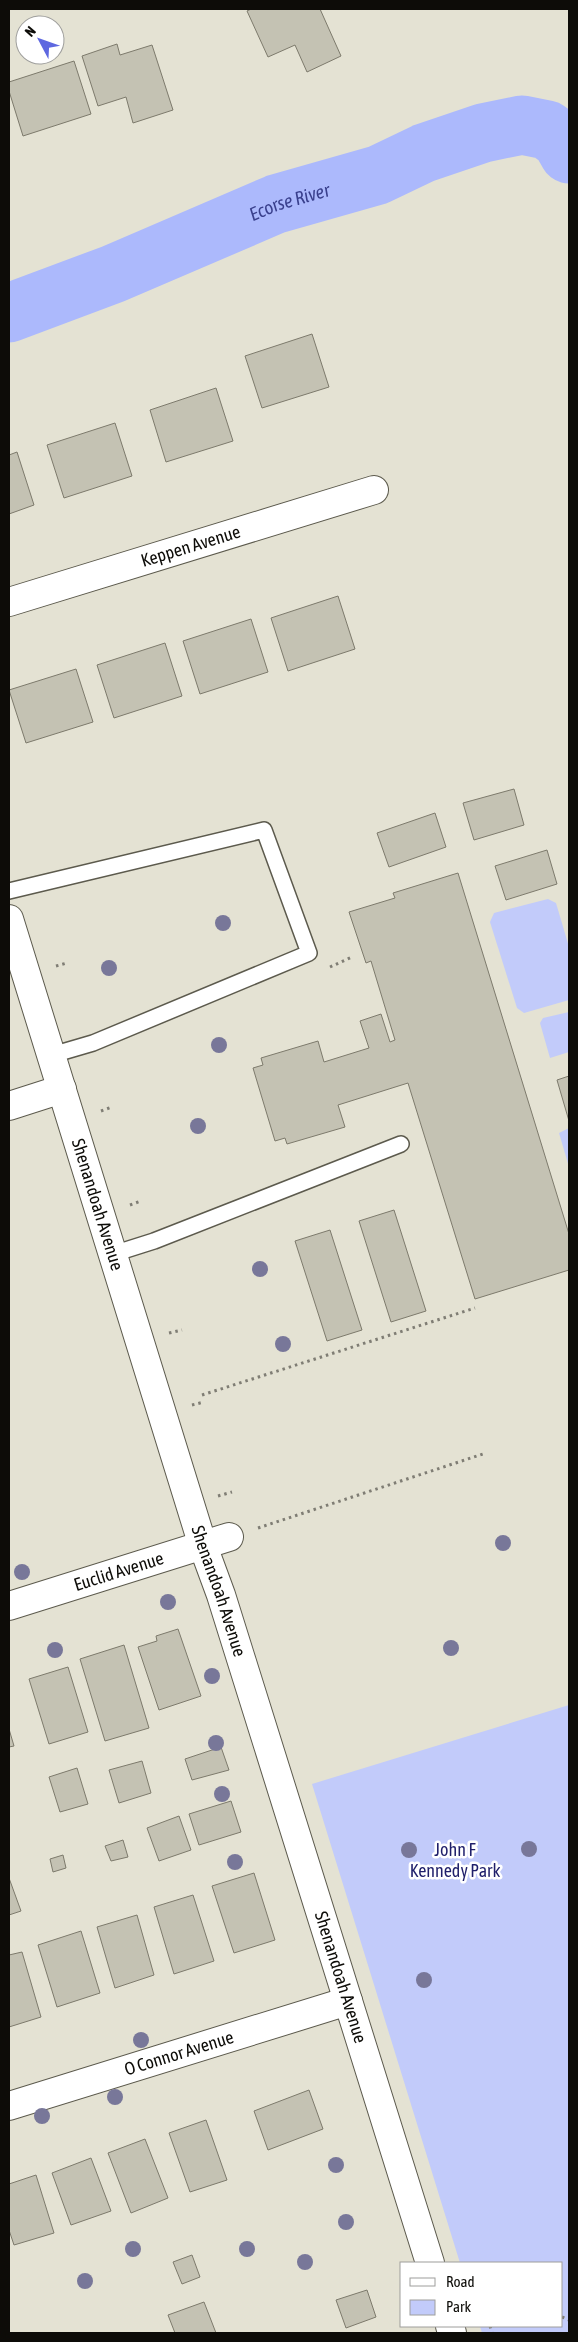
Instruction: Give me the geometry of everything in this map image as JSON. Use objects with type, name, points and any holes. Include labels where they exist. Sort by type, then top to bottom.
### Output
[{"type":"street","name":"Keppen Avenue","points":[[9,602],[374,490]]},
{"type":"street","name":"Shenandoah Avenue","points":[[9,919],[203,1546],[430,2262]]},
{"type":"street","points":[[9,1106],[62,1089]]},
{"type":"street","name":"Euclid Avenue","points":[[9,1606],[241,1533]]},
{"type":"street","name":"O Connor Avenue","points":[[9,2106],[348,2001]]},
{"type":"lane","points":[[9,891],[264,830],[309,953],[93,1043],[52,1055]]},
{"type":"lane","points":[[113,1254],[154,1241],[401,1144]]},
{"type":"path","points":[[100,1112],[112,1107]]},
{"type":"path","points":[[127,1206],[141,1201]]},
{"type":"path","points":[[202,1395],[475,1308]]},
{"type":"path","points":[[166,1334],[182,1330]]},
{"type":"path","points":[[189,1406],[204,1402]]},
{"type":"path","points":[[241,1533],[486,1454]]},
{"type":"path","points":[[218,1496],[232,1492]]},
{"type":"green space","points":[[548,899],[556,903],[569,947],[569,1000],[524,1013],[517,1008],[490,922],[494,913]]},
{"type":"green space","points":[[569,1012],[569,1052],[550,1058],[540,1023],[543,1018]]},
{"type":"green space","points":[[569,1128],[569,1167],[559,1133]]},
{"type":"green space","name":"John F Kennedy Park","points":[[569,1705],[569,2333],[482,2333],[480,2327],[563,2327],[563,2262],[460,2262],[312,1784]]},
{"type":"building","points":[[251,9],[320,9],[341,56],[307,72],[295,45],[268,57],[247,11]]},
{"type":"building","points":[[117,44],[120,55],[152,45],[173,110],[133,123],[126,97],[98,106],[82,56]]},
{"type":"building","points":[[74,61],[91,114],[23,136],[9,91],[9,82]]},
{"type":"building","points":[[312,334],[329,387],[262,408],[245,356]]},
{"type":"building","points":[[216,388],[233,441],[166,462],[150,410]]},
{"type":"building","points":[[115,423],[132,476],[64,498],[47,445]]},
{"type":"building","points":[[17,452],[34,505],[9,514],[9,455]]},
{"type":"building","points":[[338,596],[355,649],[288,671],[271,618]]},
{"type":"building","points":[[251,619],[268,672],[200,694],[183,641]]},
{"type":"building","points":[[165,643],[182,696],[114,718],[97,665]]},
{"type":"building","points":[[76,669],[93,722],[26,743],[9,690]]},
{"type":"building","points":[[514,789],[524,825],[474,840],[463,803]]},
{"type":"building","points":[[435,813],[446,847],[389,867],[377,833]]},
{"type":"building","points":[[547,850],[557,884],[506,900],[495,866]]},
{"type":"building","points":[[458,873],[569,1234],[569,1270],[475,1299],[408,1083],[338,1105],[345,1127],[287,1144],[285,1138],[275,1141],[253,1068],[263,1065],[261,1058],[318,1041],[324,1062],[369,1048],[360,1021],[381,1014],[390,1042],[395,1040],[371,961],[366,963],[349,912],[395,898],[393,893]]},
{"type":"building","points":[[569,1076],[569,1121],[557,1080]]},
{"type":"building","points":[[394,1210],[426,1311],[391,1322],[359,1221]]},
{"type":"building","points":[[330,1230],[362,1330],[327,1341],[295,1241]]},
{"type":"building","points":[[178,1629],[201,1696],[159,1710],[138,1647],[157,1641],[156,1636]]},
{"type":"building","points":[[124,1645],[149,1728],[105,1741],[80,1659]]},
{"type":"building","points":[[68,1667],[88,1732],[49,1744],[29,1679]]},
{"type":"building","points":[[9,1729],[14,1746],[9,1747]]},
{"type":"building","points":[[221,1747],[229,1770],[192,1780],[185,1759]]},
{"type":"building","points":[[142,1761],[151,1793],[119,1803],[109,1770]]},
{"type":"building","points":[[77,1768],[88,1804],[60,1812],[49,1777]]},
{"type":"building","points":[[231,1801],[241,1832],[199,1845],[189,1814]]},
{"type":"building","points":[[179,1816],[191,1850],[159,1861],[147,1828]]},
{"type":"building","points":[[123,1840],[128,1857],[111,1861],[105,1846]]},
{"type":"building","points":[[63,1855],[66,1868],[53,1872],[50,1859]]},
{"type":"building","points":[[254,1873],[275,1940],[234,1953],[212,1886]]},
{"type":"building","points":[[9,1878],[21,1911],[9,1915]]},
{"type":"building","points":[[193,1895],[214,1961],[174,1974],[154,1907]]},
{"type":"building","points":[[137,1915],[154,1975],[115,1988],[97,1927]]},
{"type":"building","points":[[81,1931],[100,1993],[57,2007],[38,1945]]},
{"type":"building","points":[[22,1952],[41,2017],[9,2027],[9,1955]]},
{"type":"building","points":[[309,2090],[323,2129],[268,2150],[254,2111]]},
{"type":"building","points":[[206,2120],[227,2180],[190,2192],[169,2133]]},
{"type":"building","points":[[145,2139],[168,2198],[131,2213],[108,2153]]},
{"type":"building","points":[[91,2158],[111,2211],[71,2225],[52,2173]]},
{"type":"building","points":[[36,2175],[54,2233],[14,2245],[9,2230],[9,2184]]},
{"type":"building","points":[[192,2255],[200,2277],[182,2284],[173,2262]]},
{"type":"building","points":[[367,2290],[376,2317],[346,2328],[336,2300]]},
{"type":"building","points":[[204,2302],[216,2333],[175,2333],[168,2315]]},
{"type":"waterway","name":"Ecorse River","points":[[9,313],[113,274],[276,204],[378,175],[424,153],[483,133],[522,125],[547,130],[561,140],[569,154]]}]
